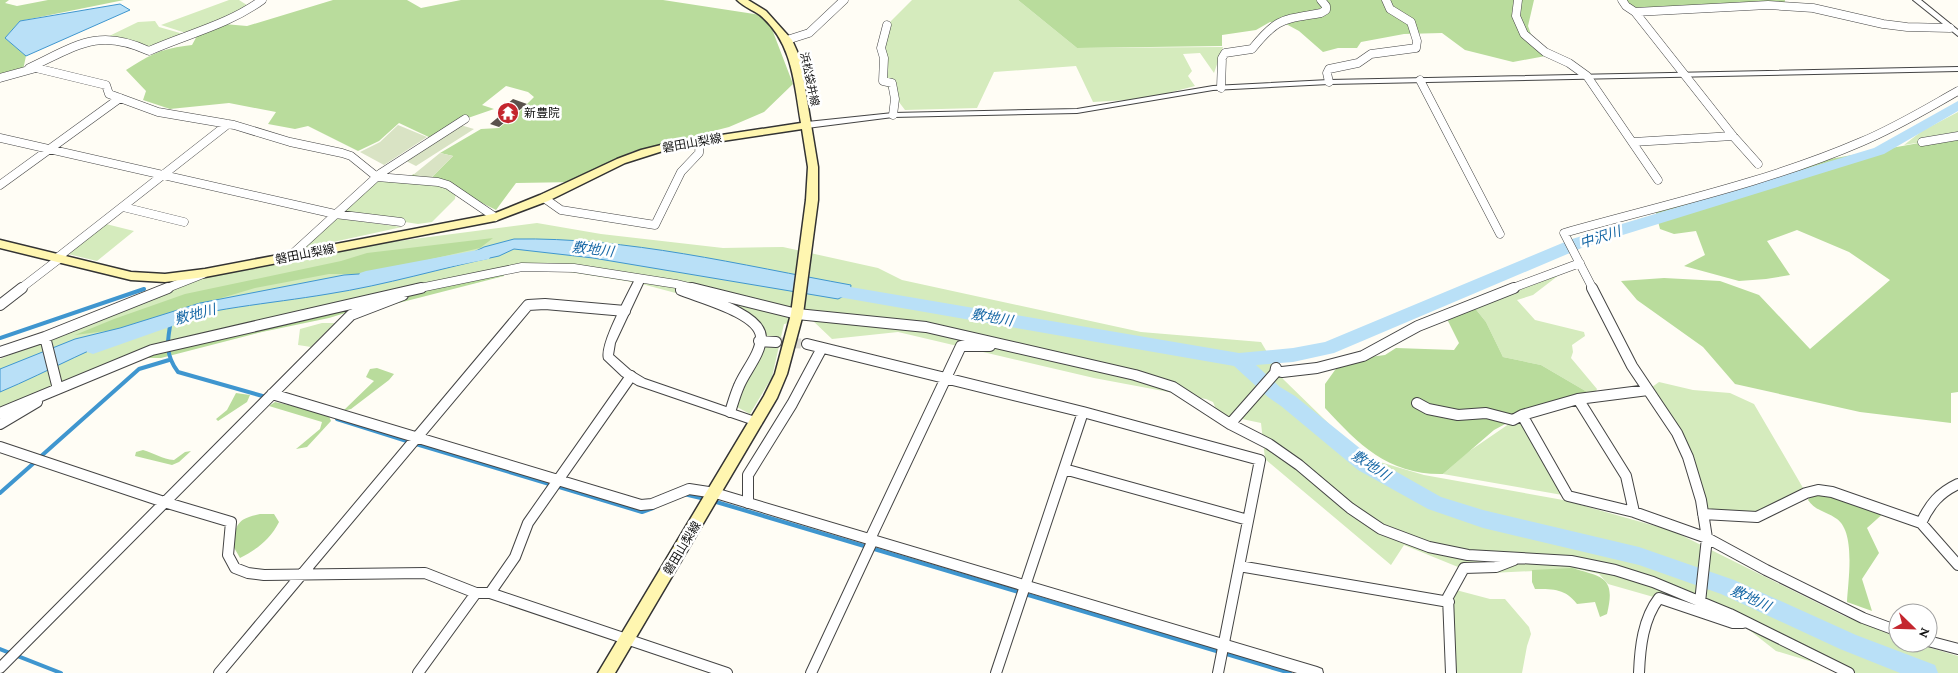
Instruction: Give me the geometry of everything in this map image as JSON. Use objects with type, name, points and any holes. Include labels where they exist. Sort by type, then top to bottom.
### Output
[{"type":"main road","name":"浜松袋井線","points":[[742,0],[763,13],[777,26],[787,40],[795,58],[807,125]]},
{"type":"main road","name":"磐田山梨線","points":[[0,244],[131,276],[165,278],[205,273],[495,217],[544,198],[621,161],[669,146],[807,125],[813,167],[812,200],[797,312],[781,374],[757,422],[606,673]]},
{"type":"street","points":[[0,78],[74,48],[103,39],[123,40],[149,51],[173,40],[233,19],[262,0]]},
{"type":"street","points":[[787,40],[809,33],[844,0]]},
{"type":"street","points":[[1221,88],[1222,58],[1225,53],[1252,49],[1270,28],[1282,20],[1321,13],[1326,10],[1326,6],[1321,0]]},
{"type":"street","points":[[1329,82],[1327,73],[1329,69],[1358,63],[1371,54],[1416,48],[1417,41],[1411,22],[1390,9],[1386,0]]},
{"type":"street","points":[[1518,0],[1516,16],[1524,34],[1545,52],[1569,63],[1587,76],[1658,180]]},
{"type":"street","points":[[1622,0],[1626,6],[1635,12],[1732,136],[1758,164]]},
{"type":"street","points":[[1917,0],[1958,34]]},
{"type":"street","points":[[1635,12],[1768,5],[1813,8],[1883,24],[1906,27],[1950,28]]},
{"type":"street","points":[[887,25],[881,48],[884,58],[883,81],[892,83],[896,98],[893,115]]},
{"type":"street","points":[[28,68],[36,68],[106,85],[109,94],[158,112],[228,124],[290,142],[351,156],[377,177],[389,180],[438,182],[448,185],[495,217]]},
{"type":"street","points":[[807,125],[893,115],[1077,110],[1221,88],[1329,82],[1958,69]]},
{"type":"street","points":[[1420,80],[1500,234]]},
{"type":"street","points":[[1700,598],[1707,541],[1701,500],[1688,457],[1677,433],[1632,366],[1564,233],[1772,175],[1848,148],[1892,127],[1958,91]]},
{"type":"street","points":[[0,185],[120,98]]},
{"type":"street","points":[[289,257],[380,173],[465,119]]},
{"type":"street","points":[[0,306],[228,124]]},
{"type":"street","points":[[1633,142],[1732,136]]},
{"type":"street","points":[[1922,142],[1958,136]]},
{"type":"street","points":[[0,138],[334,214],[401,222]]},
{"type":"street","points":[[544,198],[561,210],[655,225],[681,172],[699,153],[700,141]]},
{"type":"street","points":[[123,207],[184,222]]},
{"type":"street","points":[[1232,421],[1278,371],[1317,368],[1363,356],[1418,326],[1579,262]]},
{"type":"street","points":[[0,413],[58,387],[152,350],[189,340],[491,272],[522,267],[574,268],[665,282],[797,312],[926,327],[1135,375],[1173,387],[1232,421],[1299,465],[1350,508],[1381,529],[1429,547],[1468,555],[1570,561],[1615,570],[1700,598],[1746,623],[1849,673]]},
{"type":"street","points":[[0,352],[32,341],[46,339],[205,273]]},
{"type":"street","points":[[640,279],[610,343],[608,356],[616,365],[641,382],[757,422]]},
{"type":"street","points":[[665,282],[749,318],[760,328],[759,341],[730,412]]},
{"type":"street","points":[[0,668],[351,315],[422,287]]},
{"type":"street","points":[[219,673],[528,305],[545,304],[625,311]]},
{"type":"street","points":[[46,339],[58,387]]},
{"type":"street","points":[[0,356],[32,341]]},
{"type":"street","points":[[759,341],[776,342]]},
{"type":"street","points":[[807,344],[1083,412],[1260,460],[1218,673]]},
{"type":"street","points":[[811,673],[961,346],[1005,346]]},
{"type":"street","points":[[748,503],[748,475],[792,404],[822,348]]},
{"type":"street","points":[[490,593],[515,557],[528,523],[631,376]]},
{"type":"street","points":[[0,424],[58,387]]},
{"type":"street","points":[[1417,403],[1428,409],[1458,415],[1486,413],[1513,420],[1522,415],[1578,399],[1648,390]]},
{"type":"street","points":[[272,394],[641,506],[652,504],[689,489],[715,493],[1317,673]]},
{"type":"street","points":[[1578,399],[1626,476],[1634,512]]},
{"type":"street","points":[[996,673],[1083,412]]},
{"type":"street","points":[[1522,415],[1568,496],[1634,512],[1707,541],[1863,618],[1888,627]]},
{"type":"street","points":[[0,447],[164,502],[231,522],[228,555],[235,568],[264,575],[425,573],[476,593],[490,593],[727,673]]},
{"type":"street","points":[[1064,469],[1248,520]]},
{"type":"street","points":[[1921,523],[1931,500],[1958,484]]},
{"type":"street","points":[[1703,514],[1757,517],[1806,493],[1818,490],[1832,492],[1921,523],[1957,563]]},
{"type":"street","points":[[1451,673],[1448,597],[1464,568],[1496,566],[1518,559]]},
{"type":"street","points":[[1239,566],[1449,602]]},
{"type":"street","points":[[418,673],[476,593]]},
{"type":"street","points":[[1639,673],[1639,655],[1645,629],[1654,603],[1659,598],[1733,623],[1746,623]]},
{"type":"street","points":[[1938,644],[1958,649]]},
{"type":"green space","points":[[0,0],[9,0],[5,3],[17,6],[48,0],[124,0],[20,21],[5,38],[26,56],[23,70],[0,78]]},
{"type":"green space","points":[[229,0],[239,0],[250,7],[189,34],[161,25]]},
{"type":"green space","points":[[333,0],[407,0],[421,8],[461,0],[663,0],[767,16],[793,84],[764,112],[729,127],[631,152],[577,182],[516,183],[496,210],[456,190],[409,181],[413,174],[431,178],[453,156],[440,153],[481,129],[499,128],[534,97],[528,92],[506,86],[482,105],[494,109],[465,119],[433,139],[399,123],[379,141],[358,151],[308,126],[295,129],[268,124],[276,112],[229,103],[170,109],[143,100],[146,91],[126,70],[157,53],[172,48],[192,45],[198,34],[224,24],[247,26]]},
{"type":"green space","points":[[912,0],[1018,0],[1077,48],[1223,47],[1214,73],[1200,53],[1183,54],[1192,71],[1188,76],[1195,86],[1145,99],[1093,102],[1076,66],[994,72],[977,108],[905,110],[883,81],[887,25]]},
{"type":"green space","points":[[1018,0],[1534,0],[1528,26],[1534,43],[1551,55],[1513,62],[1465,50],[1442,33],[1404,34],[1361,42],[1357,48],[1338,48],[1323,52],[1299,31],[1286,24],[1270,22],[1256,30],[1222,35],[1222,46],[1077,48]]},
{"type":"green space","points":[[1622,0],[1785,0],[1784,7],[1635,12]]},
{"type":"green space","points":[[155,21],[159,27],[187,35],[148,50],[103,39],[138,22]]},
{"type":"green space","points":[[1958,112],[1958,136],[1904,145],[1922,131]]},
{"type":"green space","points":[[457,124],[474,129],[416,166],[404,160]]},
{"type":"green space","points":[[398,125],[427,137],[384,165],[360,152],[380,142]]},
{"type":"green space","points":[[1958,136],[1958,392],[1951,393],[1951,423],[1860,412],[1735,384],[1703,347],[1637,300],[1621,281],[1664,278],[1720,281],[1759,295],[1810,349],[1890,280],[1849,252],[1797,230],[1767,241],[1790,275],[1739,281],[1684,266],[1705,255],[1696,231],[1674,234],[1660,229],[1654,206],[1802,164]]},
{"type":"green space","points":[[440,153],[453,156],[431,178],[413,175]]},
{"type":"green space","points":[[377,178],[409,181],[456,190],[455,199],[432,222],[418,224],[341,212]]},
{"type":"green space","points":[[334,218],[402,227],[301,249]]},
{"type":"green space","points":[[537,223],[601,234],[723,248],[783,247],[878,268],[902,280],[1141,332],[1261,342],[1283,379],[1363,457],[1424,475],[1563,500],[1673,531],[1844,616],[1888,633],[1888,653],[1938,653],[1938,650],[1958,656],[1958,673],[1849,673],[1776,651],[1748,629],[1706,612],[1608,584],[1599,574],[1577,569],[1491,573],[1458,567],[1404,545],[1391,565],[1265,459],[1261,423],[1218,414],[1213,402],[1206,399],[1094,378],[898,332],[832,339],[811,319],[784,324],[772,377],[750,414],[737,407],[762,329],[717,304],[638,283],[519,264],[175,344],[0,418],[0,359],[196,277],[314,252]]},
{"type":"green space","points":[[106,224],[134,231],[97,261],[68,254]]},
{"type":"green space","points":[[493,238],[480,248],[366,274],[329,274],[255,288],[114,330],[75,335],[185,294],[341,261],[367,253]]},
{"type":"green space","points":[[504,274],[504,276],[379,308],[397,297],[329,318],[262,332],[161,358],[140,358],[191,339]]},
{"type":"green space","points":[[1559,275],[1533,295],[1517,300],[1535,320],[1584,332],[1585,336],[1572,345],[1573,352],[1571,358],[1597,389],[1594,396],[1541,365],[1503,357],[1486,322],[1474,307]]},
{"type":"green space","points":[[1474,307],[1486,322],[1503,357],[1541,365],[1594,396],[1522,415],[1494,430],[1443,474],[1424,473],[1407,469],[1376,455],[1350,434],[1325,408],[1325,384],[1335,370],[1347,360],[1385,355],[1396,348],[1454,350],[1459,343],[1447,319]]},
{"type":"green space","points":[[322,323],[335,323],[311,347],[298,345],[300,329]]},
{"type":"green space","points":[[377,368],[394,374],[351,409],[343,411],[374,381],[366,377],[370,369]]},
{"type":"green space","points":[[1659,382],[1693,390],[1730,393],[1754,404],[1806,493],[1757,517],[1703,514],[1683,446],[1648,390]]},
{"type":"green space","points":[[236,393],[250,395],[247,402],[218,421],[216,419],[227,410]]},
{"type":"green space","points":[[275,402],[329,416],[331,421],[307,447],[296,449],[320,429],[322,422],[269,406]]},
{"type":"green space","points":[[1522,415],[1568,496],[1443,474],[1468,452]]},
{"type":"green space","points":[[143,450],[174,460],[185,452],[191,451],[179,462],[172,465],[135,456],[136,452]]},
{"type":"green space","points":[[1813,491],[1886,511],[1867,528],[1879,553],[1862,579],[1872,611],[1847,602],[1850,558],[1847,535],[1837,519],[1811,504],[1808,500]]},
{"type":"green space","points":[[260,514],[274,514],[279,522],[272,534],[252,551],[240,558],[232,544],[235,531],[242,520]]},
{"type":"green space","points":[[1572,568],[1605,580],[1610,592],[1607,614],[1600,617],[1595,602],[1577,604],[1568,595],[1559,591],[1535,589],[1532,582],[1532,570]]},
{"type":"green space","points":[[1456,590],[1490,599],[1505,599],[1529,627],[1531,634],[1522,673],[1451,673],[1449,602]]},
{"type":"water","points":[[120,4],[130,10],[26,56],[5,38],[20,21]]},
{"type":"water","points":[[514,239],[557,240],[641,247],[851,285],[850,293],[838,299],[593,258],[514,249],[499,256],[371,286],[193,315],[149,327],[111,341],[0,392],[0,369],[75,339],[120,328],[200,303],[344,275],[388,272],[460,259],[484,247]]},
{"type":"building","name":"新豊院","points":[[513,99],[527,104],[499,127],[490,124],[502,114],[499,113],[504,110],[501,109]]},
{"type":"waterway","name":"中沢川","points":[[1239,360],[1293,355],[1328,348],[1578,243],[1879,151],[1958,105]]},
{"type":"waterway","name":"敷地川","points":[[366,277],[483,255]]},
{"type":"waterway","points":[[0,338],[144,289]]},
{"type":"waterway","name":"敷地川","points":[[827,289],[1239,360]]},
{"type":"waterway","name":"敷地川","points":[[93,347],[172,320]]},
{"type":"waterway","points":[[171,321],[168,348],[171,360],[178,372],[266,397]]},
{"type":"waterway","points":[[39,458],[139,369],[169,360]]},
{"type":"waterway","name":"敷地川","points":[[1239,360],[1274,392],[1288,401],[1365,464],[1435,503],[1483,519],[1639,556],[1727,587],[1848,642],[1927,673]]},
{"type":"waterway","points":[[337,419],[410,442]]},
{"type":"waterway","points":[[416,444],[642,512],[653,508]]},
{"type":"waterway","points":[[0,493],[35,462]]},
{"type":"waterway","points":[[684,494],[705,499]]},
{"type":"waterway","points":[[713,501],[1290,673]]},
{"type":"waterway","points":[[0,649],[61,673]]},
{"type":"tunnel","points":[[776,342],[807,344]]},
{"type":"place","name":"新豊院","points":[[508,113]]}]
